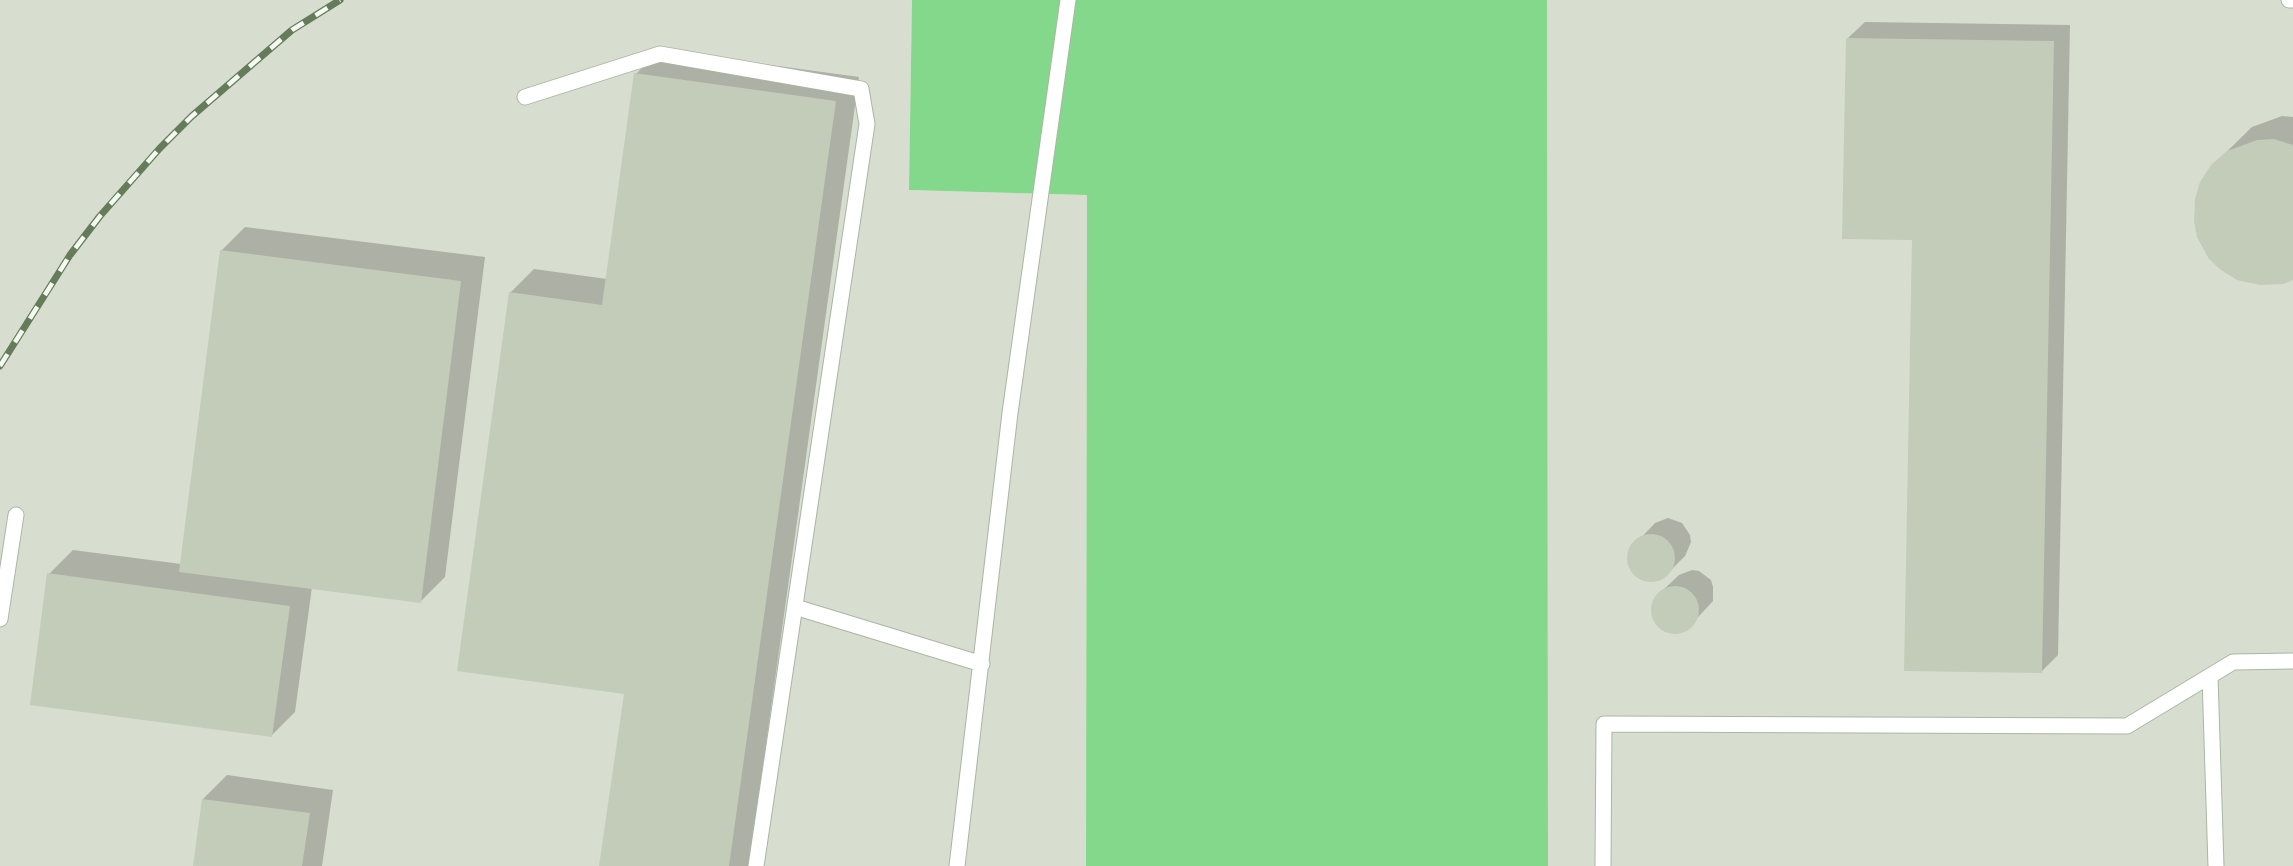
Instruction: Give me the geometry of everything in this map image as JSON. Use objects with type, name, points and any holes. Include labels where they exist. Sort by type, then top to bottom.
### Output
[{"type":"lane","points":[[957,866],[1010,413],[1068,0]]},
{"type":"lane","points":[[525,97],[660,54],[861,89],[867,124],[756,866]]},
{"type":"lane","points":[[0,619],[16,515]]},
{"type":"lane","points":[[795,607],[982,664]]},
{"type":"lane","points":[[1603,866],[1604,724],[2127,726],[2233,662],[2293,661]]},
{"type":"lane","points":[[2210,676],[2216,866]]},
{"type":"shaded area","points":[[0,0],[912,0],[909,190],[1087,195],[1086,866],[0,866]]},
{"type":"shaded area","points":[[912,0],[1547,0],[1548,866],[1086,866],[1087,195],[909,190]]},
{"type":"shaded area","points":[[1547,0],[2293,0],[2293,866],[1548,866]]},
{"type":"building","points":[[1846,38],[2054,41],[2042,673],[1904,671],[1912,240],[1842,239]]},
{"type":"building","points":[[634,73],[836,101],[729,866],[599,866],[624,694],[457,671],[509,292],[602,305]]},
{"type":"building","points":[[2274,139],[2293,145],[2293,280],[2283,284],[2260,285],[2237,280],[2209,259],[2197,237],[2194,221],[2195,199],[2200,182],[2211,165],[2227,151],[2257,140]]},
{"type":"building","points":[[220,250],[461,281],[421,603],[179,572]]},
{"type":"building","points":[[1651,534],[1668,541],[1675,558],[1668,575],[1651,582],[1634,575],[1627,558],[1634,541]]},
{"type":"building","points":[[47,573],[290,606],[272,737],[30,705]]},
{"type":"building","points":[[1675,586],[1692,593],[1699,610],[1692,627],[1675,634],[1658,627],[1651,610],[1658,593]]},
{"type":"building","points":[[202,799],[310,813],[302,866],[193,866]]},
{"type":"railway","points":[[0,366],[70,255],[100,216],[160,148],[192,116],[292,30],[340,0]]}]
